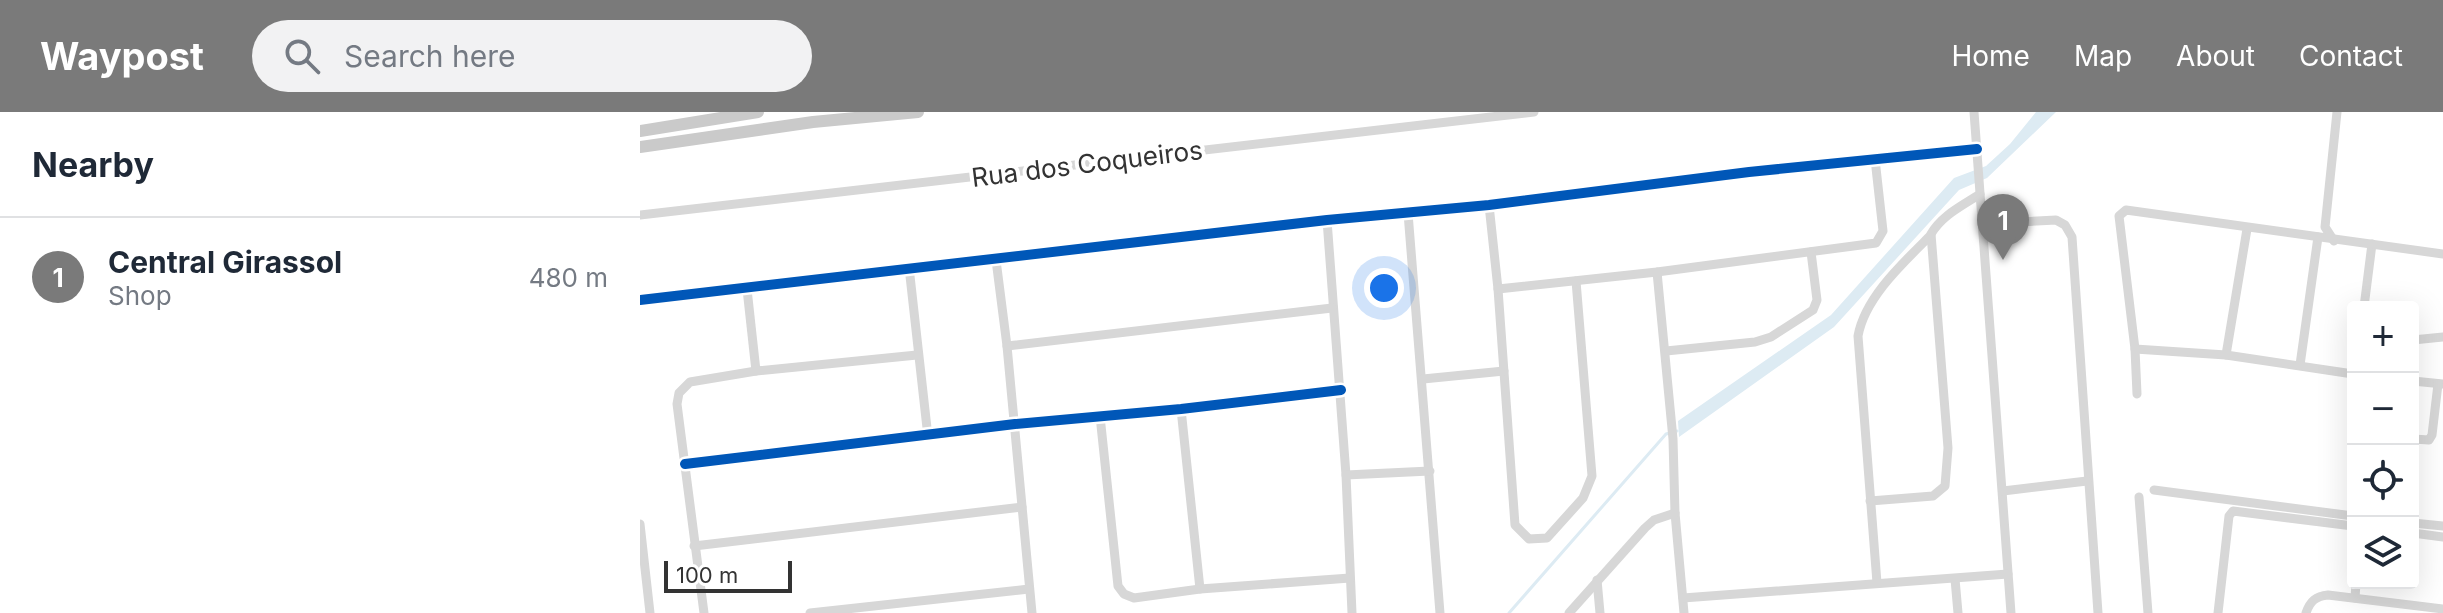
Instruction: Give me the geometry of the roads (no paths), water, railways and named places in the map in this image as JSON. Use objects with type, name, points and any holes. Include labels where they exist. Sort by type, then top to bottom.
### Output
[{"type":"main road","points":[[640,131],[758,112]]},
{"type":"main road","points":[[640,147],[787,125],[918,112]]},
{"type":"street","name":"Rua dos Coqueiros","points":[[640,215],[1534,112]]},
{"type":"street","points":[[1974,112],[2011,613]]},
{"type":"street","points":[[2334,241],[2325,227],[2337,112]]},
{"type":"street","points":[[640,300],[909,267],[996,260],[1327,220],[1489,205],[1977,149]]},
{"type":"street","points":[[1498,289],[1657,272],[1879,241],[1883,231],[1875,159]]},
{"type":"street","points":[[1877,583],[1858,336],[1861,320],[1903,263],[1937,225],[1952,211],[1980,194]]},
{"type":"street","points":[[1489,205],[1515,525],[1529,539],[1547,538],[1583,498],[1592,476],[1576,281]]},
{"type":"street","points":[[2137,394],[2135,349],[2119,216],[2122,211],[2443,254]]},
{"type":"street","points":[[1408,213],[1440,613]]},
{"type":"street","points":[[1327,220],[1341,390],[1352,613]]},
{"type":"street","points":[[1983,224],[2056,220],[2070,231],[2098,613]]},
{"type":"street","points":[[2226,355],[2247,229]]},
{"type":"street","points":[[1870,501],[1933,496],[1945,486],[1948,448],[1931,235]]},
{"type":"street","points":[[2300,365],[2318,237]]},
{"type":"street","points":[[2365,301],[2372,244]]},
{"type":"street","points":[[1666,351],[1755,342],[1771,337],[1813,310],[1817,300],[1811,252]]},
{"type":"street","points":[[996,260],[1032,613]]},
{"type":"street","points":[[909,267],[928,437]]},
{"type":"street","points":[[1657,272],[1672,426],[1675,513],[1684,613]]},
{"type":"street","points":[[747,289],[756,371]]},
{"type":"street","points":[[1007,346],[1332,308]]},
{"type":"street","points":[[2419,339],[2443,337]]},
{"type":"street","points":[[2135,349],[2226,355],[2347,373]]},
{"type":"street","points":[[704,613],[677,404],[682,389],[690,382],[756,371],[917,355]]},
{"type":"street","points":[[1423,379],[1504,371]]},
{"type":"street","points":[[2419,382],[2440,384],[2432,435],[2429,440],[2419,439]]},
{"type":"street","points":[[685,464],[928,437],[1015,424],[1341,390]]},
{"type":"street","points":[[1181,409],[1200,589]]},
{"type":"street","points":[[1100,416],[1120,591],[1134,598],[1200,589],[1350,578]]},
{"type":"street","points":[[1346,475],[1430,471]]},
{"type":"street","points":[[2003,491],[2087,481]]},
{"type":"street","points":[[2154,490],[2347,515]]},
{"type":"street","points":[[2139,497],[2148,613]]},
{"type":"street","points":[[694,546],[1022,507]]},
{"type":"street","points":[[2218,613],[2229,516],[2233,511],[2347,525]]},
{"type":"street","points":[[1569,613],[1645,528],[1654,520],[1675,513]]},
{"type":"street","points":[[640,524],[650,613]]},
{"type":"street","points":[[2419,524],[2443,526]]},
{"type":"street","points":[[2419,534],[2443,537]]},
{"type":"street","points":[[1683,598],[2008,574]]},
{"type":"street","points":[[1955,579],[1958,613]]},
{"type":"street","points":[[1597,580],[1600,613]]},
{"type":"street","points":[[810,613],[1029,589]]},
{"type":"street","points":[[2355,598],[2356,589]]},
{"type":"street","points":[[2306,613],[2310,603],[2318,596],[2443,609]]},
{"type":"waterway","points":[[1509,613],[1666,434],[1677,431]]},
{"type":"place","name":"Central Girassol","points":[[2003,260]]}]
